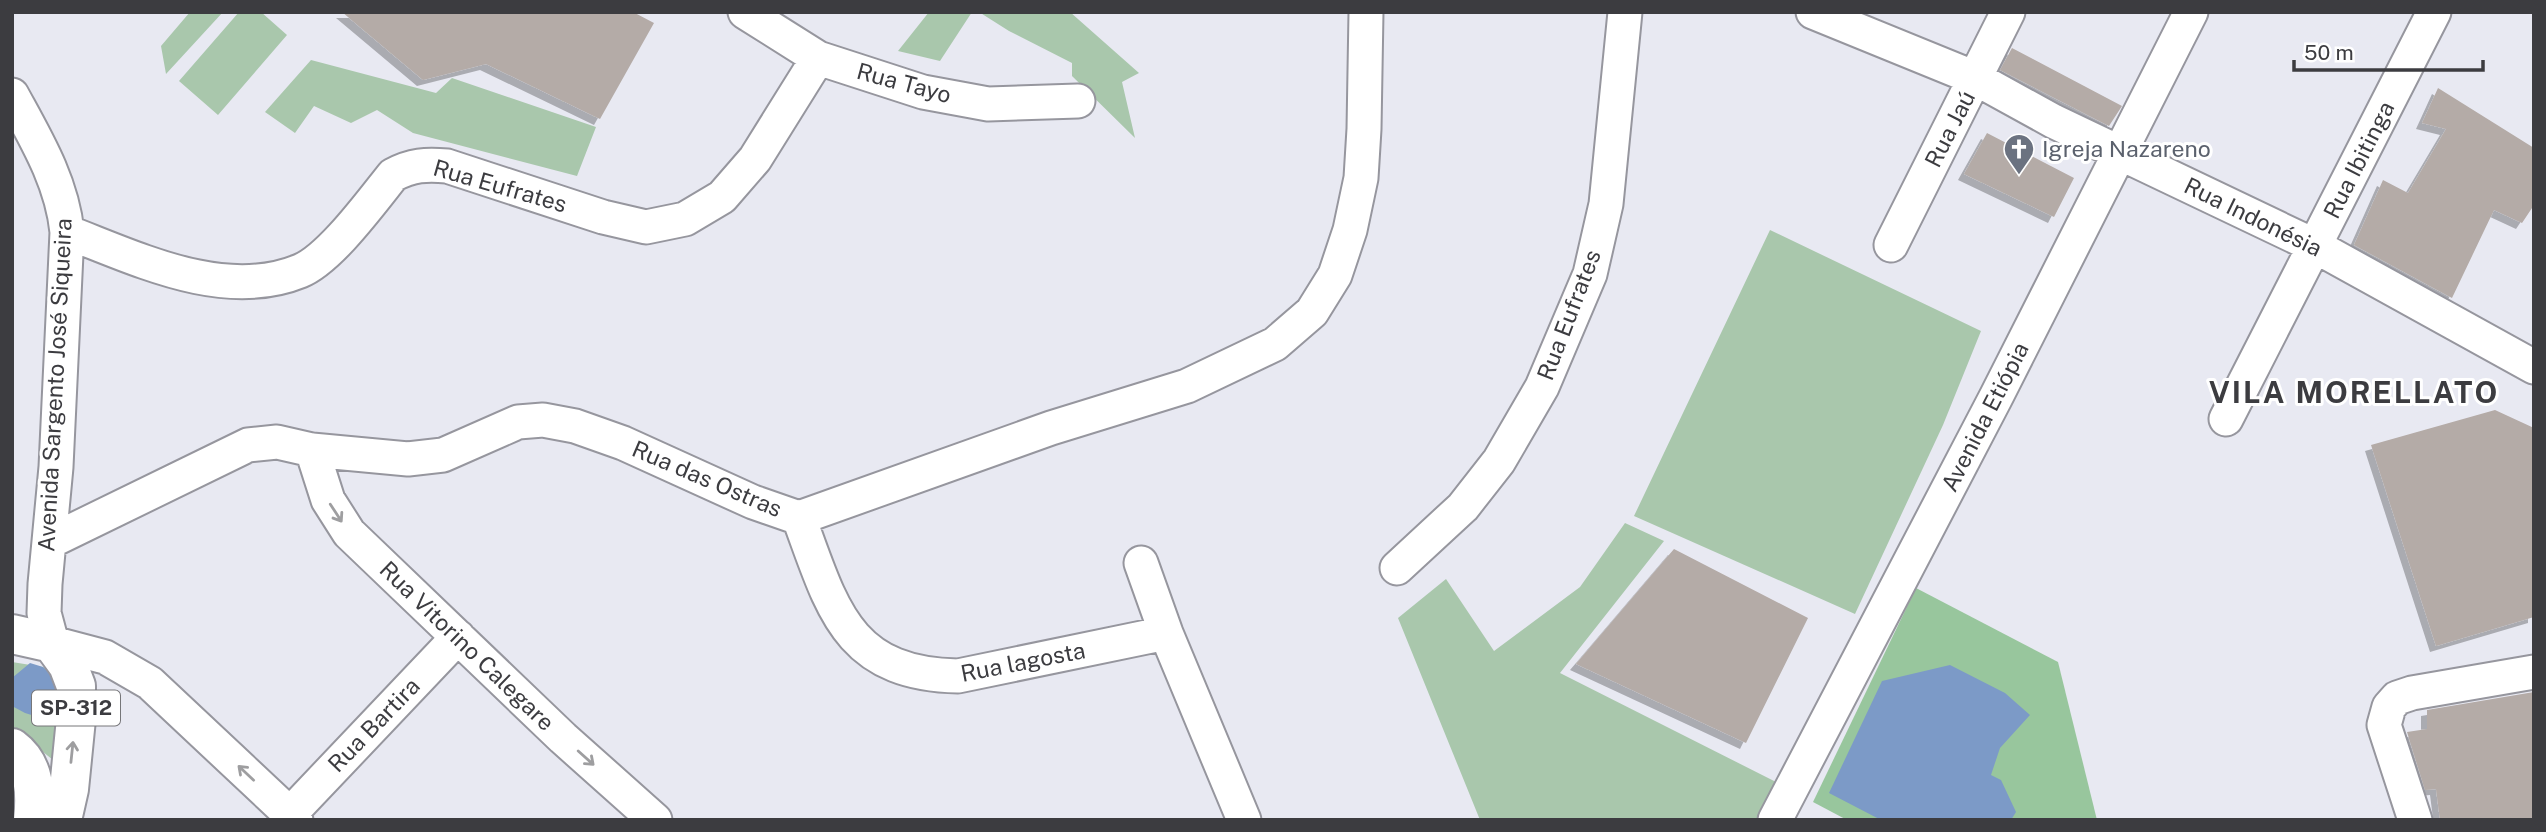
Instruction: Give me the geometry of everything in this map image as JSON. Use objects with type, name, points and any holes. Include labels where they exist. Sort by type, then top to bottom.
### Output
[{"type":"main road","points":[[12,634],[52,643]]},
{"type":"main road","name":"SP-312","points":[[52,643],[68,665],[76,686],[71,765],[62,820]]},
{"type":"main road","name":"SP-312","points":[[12,748],[29,769],[35,787],[33,820]]},
{"type":"street","name":"Rua Tayo","points":[[745,12],[818,58],[923,92],[988,104],[1078,101]]},
{"type":"street","name":"Rua das Ostras","points":[[49,542],[248,445],[277,442],[312,450],[408,460],[443,455],[518,422],[543,420],[575,426],[623,443],[753,502],[799,518],[1051,428],[1187,386],[1275,344],[1312,312],[1335,275],[1350,230],[1361,178],[1366,12]]},
{"type":"street","name":"Rua Eufrates","points":[[1397,568],[1463,507],[1499,461],[1542,387],[1590,274],[1606,204],[1625,12]]},
{"type":"street","name":"Rua Indonésia","points":[[1813,12],[1975,78],[2053,121],[2315,246],[2534,367]]},
{"type":"street","name":"Rua Jaú","points":[[1891,245],[2008,12]]},
{"type":"street","name":"Avenida Etiópia","points":[[1775,820],[1996,397],[2191,12]]},
{"type":"street","name":"Rua Ibitinga","points":[[2226,419],[2434,12]]},
{"type":"street","name":"Rua Eufrates","points":[[67,232],[158,266],[219,281],[264,281],[302,271],[328,251],[393,175],[423,164],[447,166],[646,227],[685,219],[722,197],[755,159],[818,58]]},
{"type":"street","name":"Avenida Sargento José Siqueira","points":[[12,95],[47,161],[63,201],[67,232],[56,467],[44,613],[52,643]]},
{"type":"street","name":"Rua Vitorino Calegare","points":[[312,450],[328,500],[349,533],[563,738],[655,820]]},
{"type":"street","name":"Rua lagosta","points":[[799,518],[842,623],[864,646],[907,671],[931,676],[958,676],[1166,633]]},
{"type":"street","points":[[1141,563],[1166,633],[1244,820]]},
{"type":"street","name":"Rua Bartira","points":[[293,817],[458,637]]},
{"type":"street","points":[[52,643],[105,657],[150,683],[293,817]]},
{"type":"street","points":[[2415,820],[2384,725],[2389,707],[2397,698],[2412,693],[2534,671]]},
{"type":"green space","points":[[190,12],[223,12],[166,74],[161,46]]},
{"type":"green space","points":[[239,12],[261,12],[287,35],[218,115],[179,81]]},
{"type":"green space","points":[[929,12],[972,12],[940,61],[898,51]]},
{"type":"green space","points":[[979,12],[1070,12],[1139,73],[1122,82],[1135,138],[1072,76],[1072,63],[1009,31]]},
{"type":"green space","points":[[311,60],[436,93],[452,78],[596,127],[577,176],[413,133],[377,110],[351,123],[314,106],[295,133],[265,112]]},
{"type":"green space","points":[[1770,230],[1981,331],[1943,425],[1855,614],[1634,516]]},
{"type":"green space","points":[[1625,523],[1664,541],[1560,673],[1780,784],[1760,820],[1480,820],[1398,618],[1446,579],[1494,651],[1580,587]]},
{"type":"green space","points":[[1916,588],[2058,662],[2097,820],[1847,820],[1813,802]]},
{"type":"green space","points":[[12,662],[43,667],[61,682],[53,760],[12,727]]},
{"type":"water","points":[[30,663],[43,667],[61,682],[58,705],[38,717],[12,706],[12,678]]},
{"type":"water","points":[[1950,665],[2005,693],[2030,715],[2000,748],[1991,775],[2001,780],[2016,812],[2011,820],[1881,820],[1829,793],[1882,681]]},
{"type":"building","points":[[342,12],[633,12],[654,23],[600,119],[486,64],[423,80]]},
{"type":"building","points":[[2012,48],[2122,106],[2109,126],[2000,70]]},
{"type":"building","points":[[2438,88],[2534,148],[2534,205],[2522,223],[2494,210],[2452,298],[2354,245],[2383,180],[2408,193],[2446,129],[2422,123]]},
{"type":"building","name":"Igreja Nazareno","points":[[1987,133],[2074,178],[2054,217],[1964,174]]},
{"type":"building","points":[[2495,410],[2534,428],[2534,617],[2436,646],[2371,445]]},
{"type":"building","points":[[1674,549],[1808,618],[1746,743],[1576,664]]},
{"type":"building","points":[[2534,692],[2534,820],[2440,820],[2436,789],[2425,790],[2407,732],[2427,729],[2427,710]]},
{"type":"place","name":"Igreja Nazareno","points":[[2019,176]]},
{"type":"district","name":"VILA MORELLATO","points":[[2354,393]]}]
